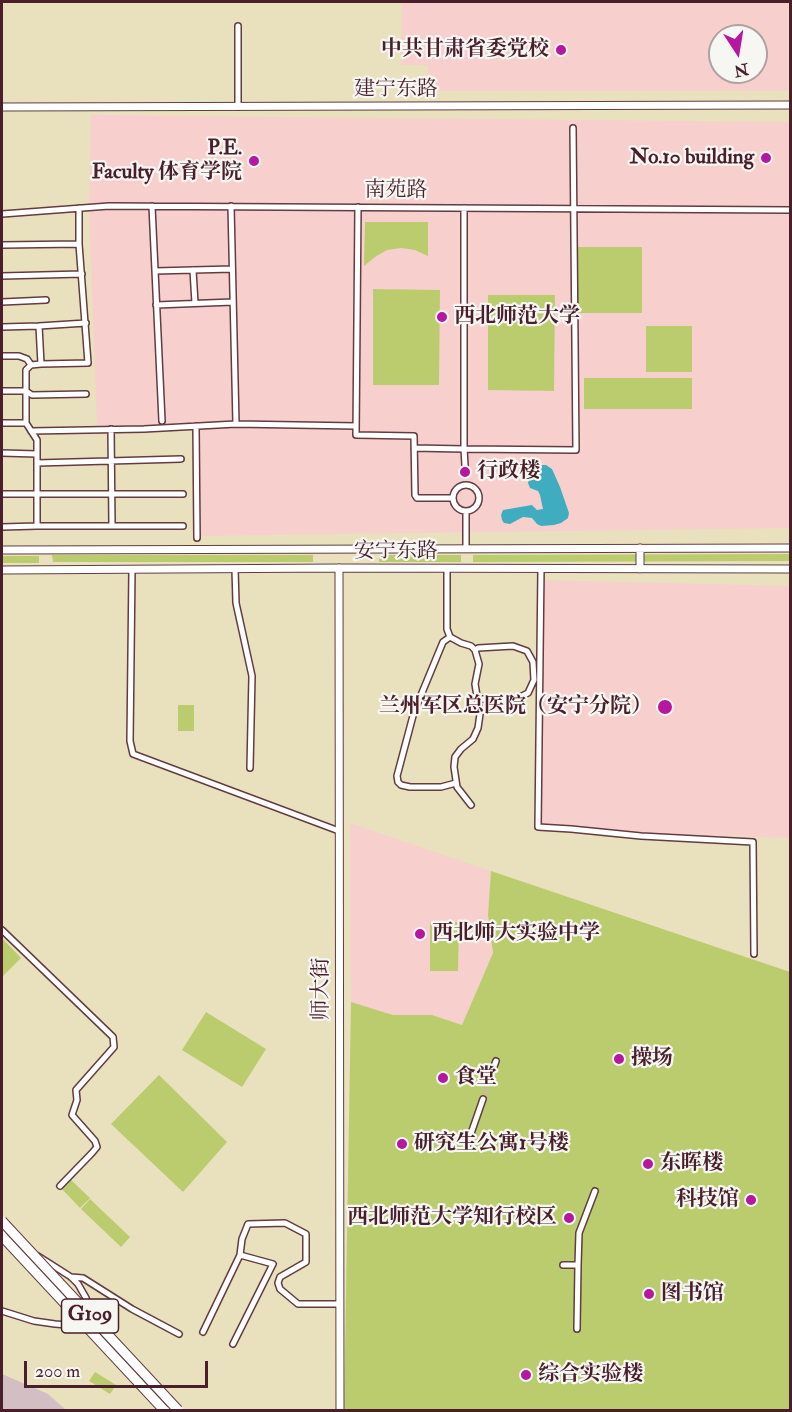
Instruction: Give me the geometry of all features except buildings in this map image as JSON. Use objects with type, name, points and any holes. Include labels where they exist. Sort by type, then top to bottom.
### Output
[{"type":"highway","name":"G109","points":[[2,1221],[178,1410]]},
{"type":"highway","name":"G109","points":[[2,1236],[164,1410]]},
{"type":"main road","name":"建宁东路","points":[[2,107],[790,105]]},
{"type":"main road","points":[[640,548],[640,568]]},
{"type":"main road","name":"安宁东路","points":[[2,550],[790,548]]},
{"type":"main road","name":"师大街","points":[[339,568],[340,1410]]},
{"type":"main road","name":"安宁东路","points":[[2,570],[790,568]]},
{"type":"street","points":[[238,26],[238,106]]},
{"type":"street","points":[[414,448],[576,450],[573,128]]},
{"type":"street","name":"南苑路","points":[[2,214],[109,206],[790,210]]},
{"type":"street","points":[[152,206],[162,421]]},
{"type":"street","points":[[231,206],[236,424]]},
{"type":"street","points":[[358,207],[356,435],[414,436],[415,495],[417,498],[452,498]]},
{"type":"street","points":[[37,526],[37,440],[26,423],[26,370],[31,365],[88,363],[79,208]]},
{"type":"street","points":[[464,208],[465,465]]},
{"type":"street","points":[[2,245],[80,244]]},
{"type":"street","points":[[155,271],[232,269]]},
{"type":"street","points":[[193,270],[195,303]]},
{"type":"street","points":[[2,276],[82,274]]},
{"type":"street","points":[[2,302],[46,300]]},
{"type":"street","points":[[156,305],[233,302]]},
{"type":"street","points":[[2,327],[86,323]]},
{"type":"street","points":[[39,326],[40,364]]},
{"type":"street","points":[[2,356],[27,358],[31,365]]},
{"type":"street","points":[[2,391],[26,391],[32,395],[86,394]]},
{"type":"street","points":[[2,423],[26,423]]},
{"type":"street","points":[[31,430],[236,424],[356,426]]},
{"type":"street","points":[[196,426],[197,538]]},
{"type":"street","points":[[111,429],[112,526]]},
{"type":"street","points":[[2,453],[37,454]]},
{"type":"street","points":[[37,463],[181,459]]},
{"type":"street","points":[[466,482],[476,489],[480,498],[476,508],[466,512],[456,508],[452,498],[456,489],[466,482]]},
{"type":"street","points":[[2,494],[183,494]]},
{"type":"street","points":[[466,512],[466,549]]},
{"type":"street","points":[[2,526],[183,526]]},
{"type":"street","points":[[447,568],[447,629],[450,637],[475,650],[479,664],[475,684],[480,714],[478,728],[473,739],[461,749],[455,758],[454,766],[456,783],[471,805]]},
{"type":"street","points":[[541,568],[538,827],[641,836],[753,842],[754,954]]},
{"type":"street","points":[[132,569],[130,741],[133,754],[339,831]]},
{"type":"street","points":[[235,569],[236,603],[252,676],[250,768]]},
{"type":"street","points":[[450,637],[443,642],[414,712],[397,776],[401,785],[410,787],[441,787],[456,783]]},
{"type":"street","points":[[475,650],[513,646],[527,651],[533,662],[534,680],[528,693],[516,699],[478,699]]},
{"type":"street","points":[[2,930],[113,1037],[114,1047],[76,1090],[77,1100],[72,1115],[95,1141],[97,1147],[60,1185]]},
{"type":"street","points":[[493,1069],[496,1061]]},
{"type":"street","points":[[467,1145],[483,1099]]},
{"type":"street","points":[[577,1329],[579,1233],[595,1191]]},
{"type":"street","points":[[2,1221],[39,1256],[72,1277],[86,1298],[88,1309],[85,1316],[77,1323],[67,1325],[34,1321],[2,1311]]},
{"type":"street","points":[[203,1332],[240,1256],[242,1239],[248,1224],[285,1223],[306,1234],[306,1262],[280,1277],[279,1289],[298,1304],[340,1304]]},
{"type":"street","points":[[233,1344],[273,1264],[240,1256]]},
{"type":"street","points":[[563,1265],[578,1265]]},
{"type":"street","points":[[72,1277],[83,1278],[132,1309],[179,1334]]},
{"type":"shaded area","name":"中共甘肃省委党校","points":[[402,2],[788,2],[788,91],[426,91],[428,65],[401,65]]},
{"type":"shaded area","name":"西北师范大学","points":[[91,115],[790,122],[790,528],[193,536],[192,424],[97,426],[89,210]]},
{"type":"shaded area","name":"兰州军区总医院（安宁分院）","points":[[541,580],[790,586],[790,838],[536,829]]},
{"type":"shaded area","name":"西北师大实验中学","points":[[350,823],[491,871],[488,915],[493,953],[462,1025],[432,1015],[393,1015],[351,1002]]},
{"type":"shaded area","points":[[2,1374],[48,1394],[66,1410],[2,1410]]},
{"type":"green space","points":[[365,222],[428,222],[428,256],[415,250],[401,248],[387,250],[364,266]]},
{"type":"green space","points":[[578,247],[642,247],[642,313],[577,313]]},
{"type":"green space","points":[[373,289],[440,290],[439,385],[373,385]]},
{"type":"green space","points":[[488,295],[555,295],[554,391],[488,390]]},
{"type":"green space","points":[[646,326],[692,326],[692,372],[646,372]]},
{"type":"green space","points":[[584,378],[692,378],[692,409],[584,409]]},
{"type":"green space","points":[[789,554],[789,561],[473,562],[473,555]]},
{"type":"green space","points":[[52,555],[313,555],[313,562],[53,562]]},
{"type":"green space","points":[[379,555],[461,555],[461,562],[379,562]]},
{"type":"green space","points":[[2,556],[39,556],[39,563],[2,563]]},
{"type":"green space","points":[[178,705],[194,705],[194,731],[178,731]]},
{"type":"green space","name":"西北师范大学知行校区","points":[[491,871],[790,972],[790,1410],[344,1410],[351,1002],[393,1015],[432,1015],[462,1025],[493,953],[488,915]]},
{"type":"green space","points":[[430,922],[459,922],[458,971],[430,971]]},
{"type":"green space","points":[[2,938],[21,958],[2,977]]},
{"type":"green space","points":[[206,1012],[266,1049],[242,1087],[182,1050]]},
{"type":"green space","points":[[159,1075],[227,1142],[183,1192],[111,1124]]},
{"type":"green space","points":[[70,1179],[90,1198],[80,1208],[61,1188]]},
{"type":"green space","points":[[90,1199],[130,1237],[121,1247],[81,1209]]},
{"type":"green space","points":[[95,1372],[116,1385],[110,1394],[89,1381]]},
{"type":"water","points":[[546,465],[552,469],[569,513],[568,518],[554,525],[541,526],[532,518],[523,517],[510,524],[504,523],[501,515],[503,510],[532,505],[537,510],[543,509],[538,491],[530,488],[528,483],[533,467]]},
{"type":"tunnel","points":[[465,465],[466,479]]},
{"type":"tunnel","points":[[483,1099],[493,1069]]},
{"type":"place","name":"中共甘肃省委党校","points":[[561,50]]},
{"type":"place","name":"No.10 building","points":[[766,158]]},
{"type":"place","name":"P.E. Faculty 体育学院","points":[[254,161]]},
{"type":"place","name":"西北师范大学","points":[[442,317]]},
{"type":"place","name":"行政楼","points":[[465,472]]},
{"type":"place","name":"兰州军区总医院（安宁分院）","points":[[665,707]]},
{"type":"place","name":"西北师大实验中学","points":[[420,934]]},
{"type":"place","name":"操场","points":[[619,1059]]},
{"type":"place","name":"食堂","points":[[443,1078]]},
{"type":"place","name":"研究生公寓1号楼","points":[[402,1144]]},
{"type":"place","name":"东晖楼","points":[[648,1164]]},
{"type":"place","name":"科技馆","points":[[751,1200]]},
{"type":"place","name":"西北师范大学知行校区","points":[[569,1218]]},
{"type":"place","name":"图书馆","points":[[649,1294]]},
{"type":"place","name":"综合实验楼","points":[[526,1375]]}]
